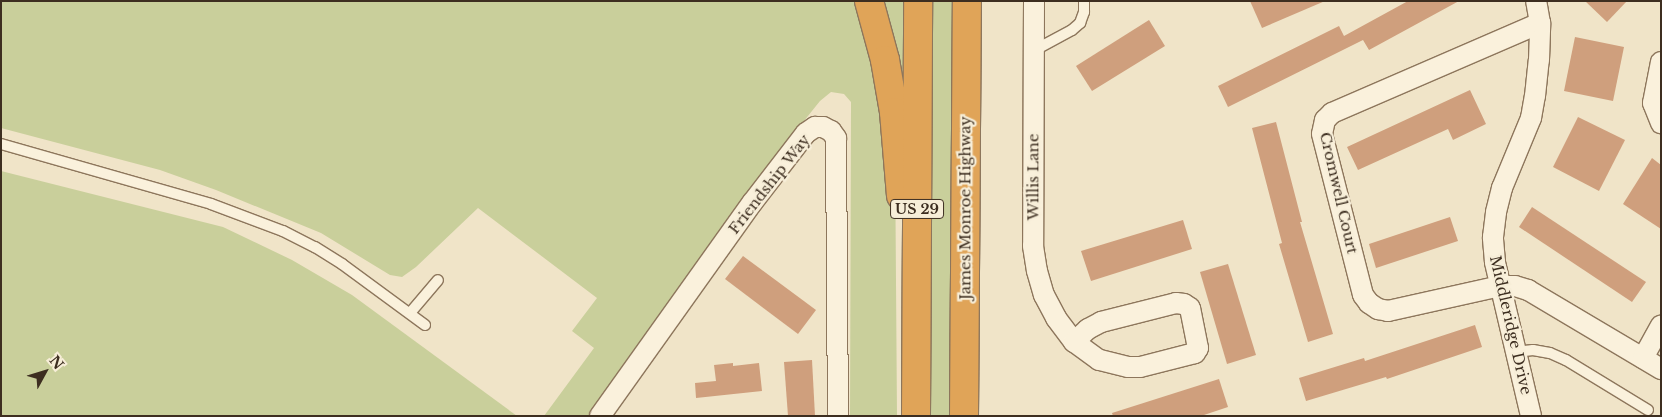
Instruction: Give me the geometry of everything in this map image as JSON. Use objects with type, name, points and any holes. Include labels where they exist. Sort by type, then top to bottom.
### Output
[{"type":"highway","points":[[869,1],[884,60],[894,112],[916,378]]},
{"type":"highway","name":"US 29","points":[[916,416],[918,1]]},
{"type":"highway","name":"James Monroe Highway","points":[[964,416],[967,1]]},
{"type":"street","name":"Willis Lane","points":[[1034,1],[1033,246],[1037,271],[1044,295],[1056,318],[1074,342],[1099,360],[1128,367],[1140,367],[1177,359],[1195,353],[1198,348],[1190,308],[1184,304],[1176,303],[1101,322],[1088,329],[1074,342]]},
{"type":"street","name":"Middleridge Drive","points":[[1532,416],[1500,286],[1495,262],[1493,237],[1496,212],[1502,188],[1531,118],[1540,60],[1540,24],[1536,1]]},
{"type":"street","name":"Cromwell Court","points":[[1500,286],[1388,310],[1378,309],[1369,303],[1363,294],[1322,134],[1323,125],[1332,113],[1540,24]]},
{"type":"street","points":[[1661,62],[1653,103],[1661,123]]},
{"type":"street","name":"Friendship Way","points":[[600,416],[698,277],[764,188],[806,133],[815,127],[823,127],[832,131],[836,138],[838,416]]},
{"type":"street","points":[[1500,286],[1514,286],[1528,290],[1661,369]]},
{"type":"street","points":[[1643,358],[1661,326]]},
{"type":"lane","points":[[1033,50],[1072,30],[1080,22],[1084,12],[1084,1]]},
{"type":"lane","points":[[1,144],[87,167],[248,216],[315,247],[425,325]]},
{"type":"lane","points":[[410,313],[438,280]]},
{"type":"lane","points":[[1516,352],[1533,350],[1550,353],[1566,360],[1648,410]]},
{"type":"green space","points":[[1,1],[862,1],[895,146],[897,416],[850,416],[851,102],[844,94],[831,92],[820,101],[758,178],[602,402],[589,416],[544,416],[594,348],[572,331],[597,298],[478,208],[416,267],[402,277],[390,275],[321,233],[216,190],[160,170],[1,128]]},
{"type":"green space","points":[[877,1],[905,1],[903,92]]},
{"type":"green space","points":[[930,1],[955,1],[950,416],[926,416]]},
{"type":"green space","points":[[1,171],[223,227],[292,260],[352,295],[517,416],[1,416]]},
{"type":"building","points":[[1250,1],[1325,1],[1262,28]]},
{"type":"building","points":[[1408,1],[1459,1],[1369,50],[1363,40],[1228,107],[1218,86],[1339,26],[1344,36]]},
{"type":"building","points":[[1585,1],[1627,1],[1607,22]]},
{"type":"building","points":[[1149,20],[1165,46],[1092,91],[1076,66]]},
{"type":"building","points":[[1575,37],[1624,47],[1613,101],[1564,91]]},
{"type":"building","points":[[1470,90],[1486,124],[1453,140],[1448,129],[1358,170],[1347,147]]},
{"type":"building","points":[[1578,117],[1625,140],[1599,191],[1553,167]]},
{"type":"building","points":[[1276,122],[1302,222],[1300,222],[1333,334],[1308,342],[1279,244],[1282,243],[1252,128]]},
{"type":"building","points":[[1652,158],[1661,165],[1661,229],[1623,204]]},
{"type":"building","points":[[1532,207],[1646,282],[1632,302],[1519,227]]},
{"type":"building","points":[[1450,217],[1458,241],[1376,268],[1369,244]]},
{"type":"building","points":[[1183,220],[1192,249],[1091,281],[1081,251]]},
{"type":"building","points":[[743,256],[816,310],[798,334],[725,279]]},
{"type":"building","points":[[1228,264],[1256,355],[1227,364],[1200,272]]},
{"type":"building","points":[[1475,325],[1482,347],[1387,379],[1386,377],[1306,401],[1299,378],[1364,358],[1365,361]]},
{"type":"building","points":[[812,360],[815,416],[788,416],[784,362]]},
{"type":"building","points":[[733,363],[733,366],[759,363],[762,391],[696,398],[695,383],[716,381],[714,365]]},
{"type":"building","points":[[1219,379],[1228,407],[1201,416],[1113,416],[1112,413]]}]
